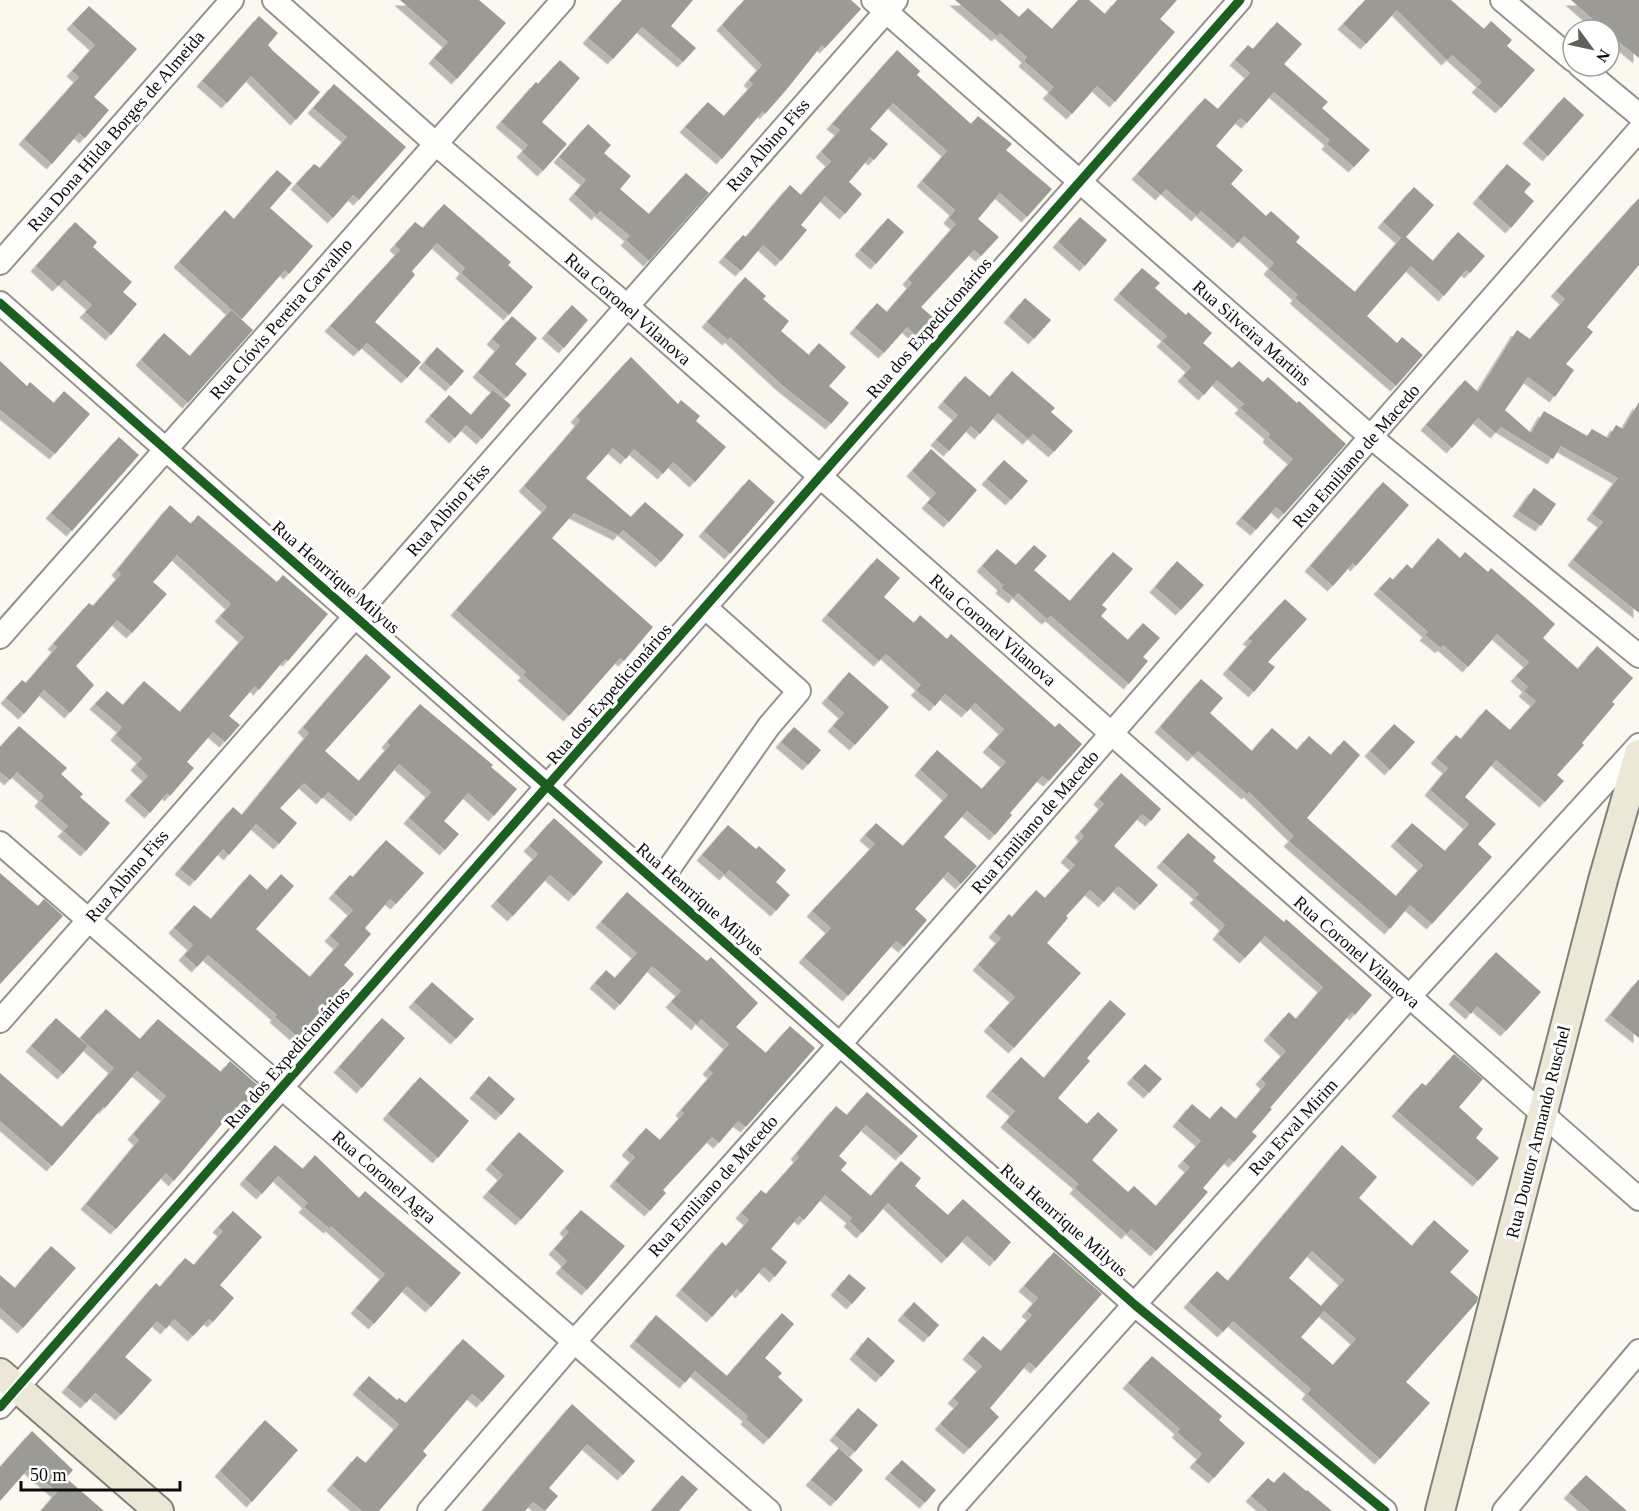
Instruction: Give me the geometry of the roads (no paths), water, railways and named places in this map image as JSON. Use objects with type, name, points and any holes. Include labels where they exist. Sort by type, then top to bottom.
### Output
[{"type":"main road","name":"Rua Doutor Armando Ruschel","points":[[1440,1511],[1542,1115],[1639,754]]},
{"type":"main road","points":[[6,1389],[159,1511]]},
{"type":"street","name":"Rua Dona Hilda Borges de Almeida","points":[[0,263],[232,0]]},
{"type":"street","name":"Rua Coronel Vilanova","points":[[274,0],[436,144],[627,306],[1639,1199]]},
{"type":"street","name":"Rua Clóvis Pereira Carvalho","points":[[0,637],[563,0]]},
{"type":"street","name":"Rua dos Expedicionários","points":[[6,1389],[283,1089],[1240,0]]},
{"type":"street","points":[[1502,0],[1561,50]]},
{"type":"street","name":"Rua Silveira Martins","points":[[885,4],[1079,181],[1372,438],[1639,656]]},
{"type":"street","name":"Rua Albino Fiss","points":[[0,1021],[627,306],[885,4]]},
{"type":"street","points":[[1594,78],[1639,115]]},
{"type":"street","name":"Rua Emiliano de Macedo","points":[[429,1511],[574,1342],[1112,735],[1639,130]]},
{"type":"street","name":"Rua Henrrique Milyus","points":[[0,303],[1135,1305],[1385,1511]]},
{"type":"street","points":[[658,884],[770,726],[799,691],[706,608]]},
{"type":"street","name":"Rua Erval Mirim","points":[[950,1511],[1408,997],[1639,745]]},
{"type":"street","name":"Rua Coronel Agra","points":[[0,843],[769,1511]]},
{"type":"street","points":[[1504,1511],[1639,1351]]}]
